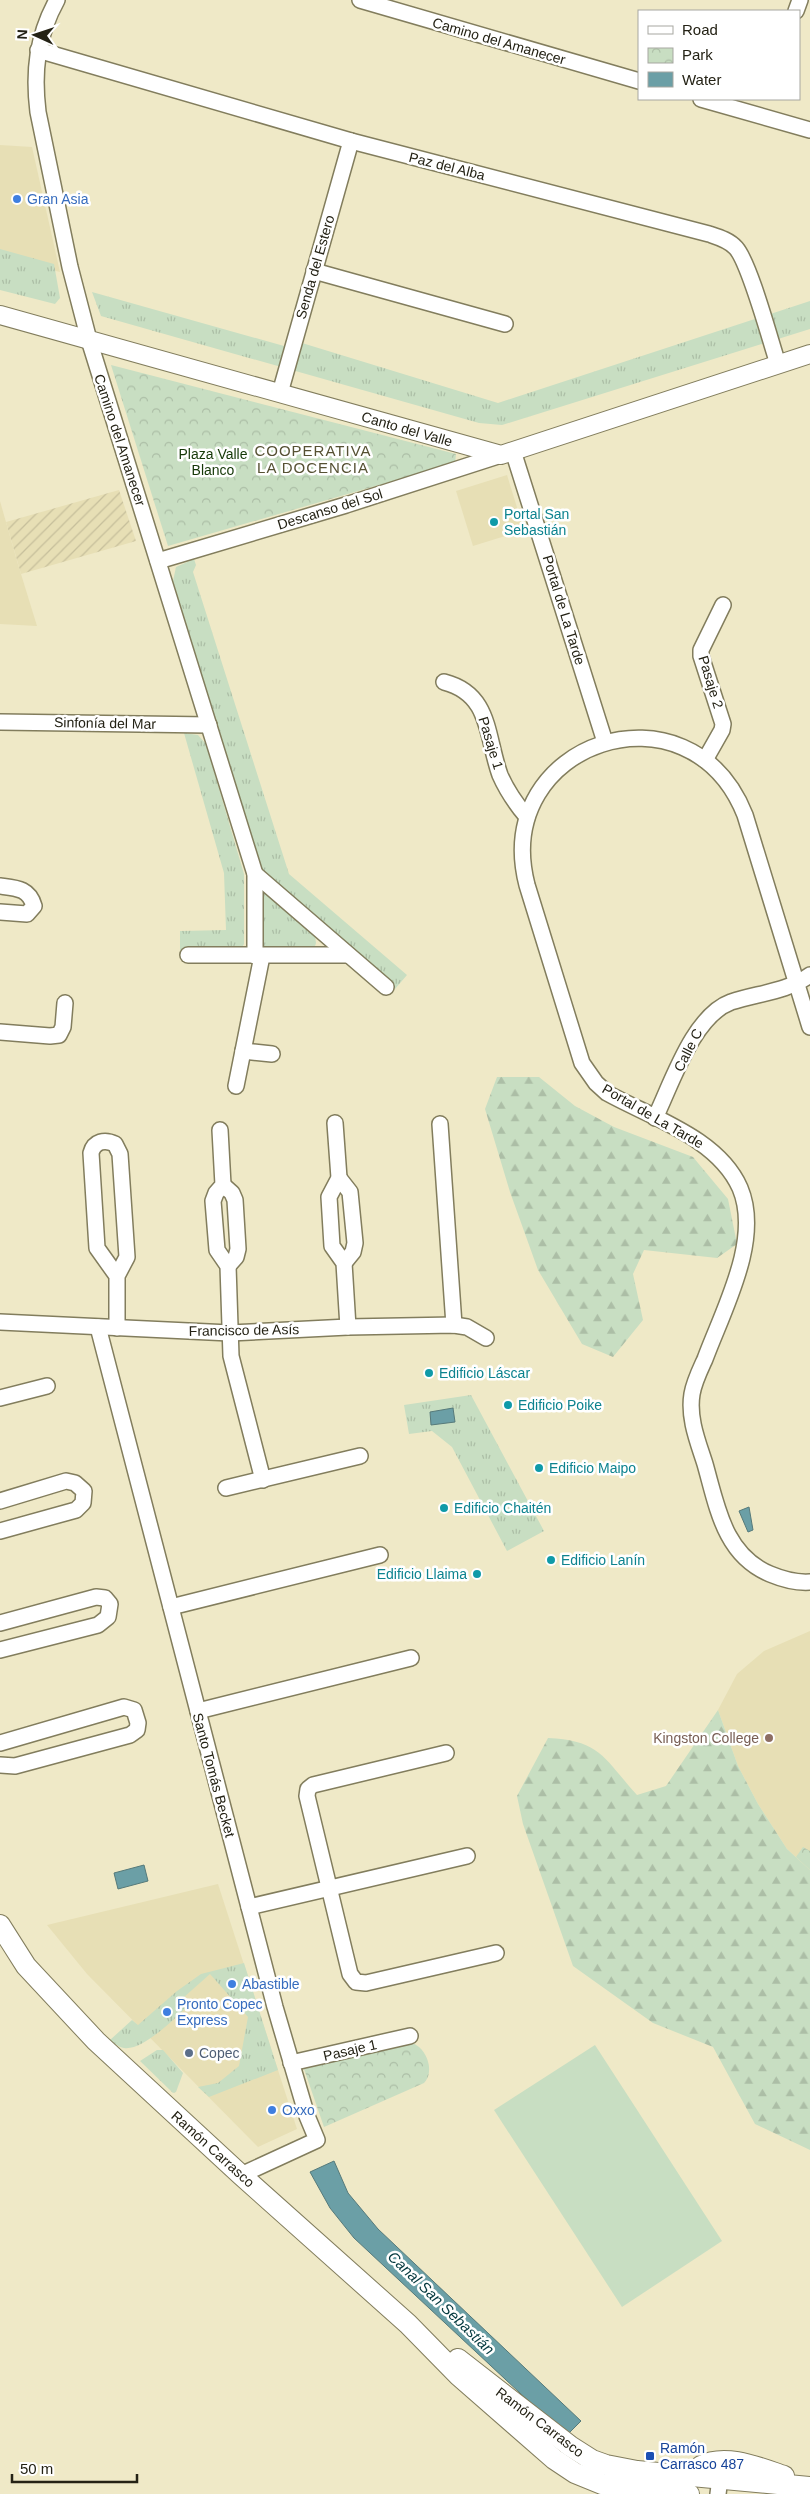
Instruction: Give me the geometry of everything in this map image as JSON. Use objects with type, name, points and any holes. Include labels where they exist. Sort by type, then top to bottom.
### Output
[{"type":"main road","name":"Ramón Carrasco","points":[[0,1926],[26,1966],[96,2041],[241,2175],[408,2324],[459,2376],[569,2470],[602,2484],[692,2488],[719,2486],[810,2488]]},
{"type":"main road","name":"Ramón Carrasco","points":[[0,1951],[26,1966]]},
{"type":"main road","points":[[692,2488],[697,2470],[706,2463],[732,2462],[772,2472],[810,2488]]},
{"type":"street","name":"Camino del Amanecer","points":[[57,0],[42,35],[38,50],[35,89],[70,267],[89,340],[255,874],[258,956],[236,1086]]},
{"type":"street","name":"Camino del Amanecer","points":[[360,0],[638,81]]},
{"type":"street","name":"Paz del Alba","points":[[38,50],[351,141],[709,234],[728,241],[737,249],[746,266],[778,364]]},
{"type":"street","points":[[705,100],[810,130]]},
{"type":"street","name":"Senda del Estero","points":[[280,393],[351,141]]},
{"type":"street","points":[[314,271],[505,324]]},
{"type":"street","name":"Canto del Valle","points":[[0,315],[280,393],[507,453]]},
{"type":"street","points":[[507,453],[810,354]]},
{"type":"street","name":"Descanso del Sol","points":[[158,561],[346,505],[507,453]]},
{"type":"street","name":"Portal de La Tarde","points":[[507,453],[604,742]]},
{"type":"street","name":"Pasaje 2","points":[[705,760],[722,730],[723,724],[703,664],[701,650],[723,604]]},
{"type":"street","name":"Pasaje 1","points":[[444,682],[466,690],[479,704],[505,786],[527,817]]},
{"type":"street","name":"Sinfonía del Mar","points":[[0,722],[209,725]]},
{"type":"street","name":"Portal de La Tarde","points":[[810,1027],[740,802],[725,779],[705,760],[682,747],[658,739],[631,738],[604,742],[578,754],[554,773],[543,786],[527,817],[522,844],[524,872],[582,1063],[592,1079],[607,1093],[700,1142],[720,1159],[740,1188],[746,1213],[745,1238],[739,1268],[696,1380],[691,1404],[694,1428],[723,1527],[741,1554],[764,1571],[792,1581],[810,1582]]},
{"type":"street","points":[[255,874],[386,987]]},
{"type":"street","points":[[0,886],[25,891],[31,897],[34,906],[27,914],[0,912]]},
{"type":"street","points":[[188,955],[348,955]]},
{"type":"street","name":"Calle C","points":[[655,1118],[697,1030],[708,1016],[731,1002],[797,984],[810,975]]},
{"type":"street","points":[[0,1032],[59,1035],[63,1027],[65,1003]]},
{"type":"street","points":[[243,1052],[272,1054]]},
{"type":"street","points":[[335,1123],[339,1178],[330,1197],[332,1246],[344,1263],[348,1327]]},
{"type":"street","points":[[440,1124],[454,1325]]},
{"type":"street","points":[[220,1130],[222,1185],[214,1197],[218,1255],[228,1266],[233,1365],[263,1480]]},
{"type":"street","points":[[117,1276],[97,1248],[91,1153],[95,1145],[102,1141],[114,1144],[120,1154],[127,1256],[117,1276],[117,1328]]},
{"type":"street","points":[[339,1178],[350,1192],[355,1243],[353,1252],[344,1263]]},
{"type":"street","points":[[222,1185],[232,1193],[235,1200],[238,1249],[236,1257],[228,1266]]},
{"type":"street","name":"Francisco de Asís","points":[[0,1318],[98,1327],[230,1333],[348,1327],[454,1325],[467,1327],[486,1338]]},
{"type":"street","name":"Santo Tomás Becket","points":[[98,1327],[249,1908],[291,2063],[317,2140],[241,2175]]},
{"type":"street","points":[[0,1398],[47,1386]]},
{"type":"street","points":[[226,1488],[360,1456]]},
{"type":"street","points":[[0,1502],[66,1481],[75,1483],[84,1491],[83,1503],[76,1510],[0,1531]]},
{"type":"street","points":[[171,1607],[380,1555]]},
{"type":"street","points":[[0,1623],[96,1597],[106,1598],[110,1604],[108,1617],[98,1625],[0,1650]]},
{"type":"street","points":[[198,1711],[411,1658]]},
{"type":"street","points":[[0,1743],[124,1707],[134,1710],[138,1722],[137,1730],[130,1735],[15,1766],[0,1765]]},
{"type":"street","points":[[446,1753],[313,1785],[308,1789],[307,1796],[350,1974],[356,1982],[366,1984],[496,1953]]},
{"type":"street","points":[[249,1908],[467,1856]]},
{"type":"street","name":"Pasaje 1","points":[[291,2063],[410,2036]]},
{"type":"shaded area","points":[[0,145],[32,147],[60,272],[0,257]]},
{"type":"shaded area","name":"Portal San Sebastián","points":[[507,475],[524,530],[473,546],[456,491]]},
{"type":"shaded area","points":[[119,490],[136,541],[21,574],[6,522]]},
{"type":"shaded area","points":[[0,501],[17,561],[37,626],[0,624]]},
{"type":"shaded area","name":"Kingston College","points":[[810,1631],[810,1870],[787,1849],[758,1804],[738,1766],[718,1710],[737,1674],[764,1651]]},
{"type":"shaded area","points":[[218,1884],[297,2129],[258,2147],[87,1974],[47,1925]]},
{"type":"green space","points":[[0,249],[54,264],[60,298],[55,304],[0,290]]},
{"type":"green space","points":[[92,292],[284,346],[302,343],[498,403],[810,301],[810,329],[502,425],[479,423],[101,316]]},
{"type":"green space","name":"Plaza Valle Blanco","points":[[111,365],[456,454],[455,463],[168,546]]},
{"type":"green space","points":[[194,559],[196,565],[193,572],[289,874],[407,975],[395,989],[262,876],[173,581],[176,567]]},
{"type":"green space","points":[[184,733],[198,735],[206,744],[244,874],[244,944],[240,951],[180,950],[180,931],[226,930],[224,873]]},
{"type":"green space","points":[[263,887],[315,936],[316,943],[314,949],[267,951],[261,946],[259,888]]},
{"type":"green space","points":[[497,1077],[539,1077],[575,1106],[614,1127],[693,1157],[728,1199],[737,1244],[717,1258],[644,1250],[633,1274],[643,1320],[613,1357],[582,1344],[538,1270],[510,1192],[485,1109]]},
{"type":"green space","points":[[471,1395],[544,1531],[507,1551],[452,1447],[432,1431],[409,1434],[404,1405]]},
{"type":"green space","points":[[718,1710],[738,1766],[758,1804],[787,1849],[810,1870],[810,2150],[755,2124],[713,2047],[653,2023],[573,1966],[523,1824],[517,1796],[548,1738],[580,1743],[591,1748],[609,1762],[637,1795],[666,1786]]},
{"type":"green space","points":[[803,1847],[810,1851],[810,1870],[796,1857]]},
{"type":"green space","points":[[244,1963],[278,2070],[209,2097],[198,2087],[218,2083],[239,2066],[248,2017],[210,1974],[183,1998],[189,2005],[168,2025],[149,2039],[132,2048],[118,2046],[110,2040],[132,2020],[138,2025],[177,1991],[201,1974]]},
{"type":"green space","points":[[412,2043],[422,2050],[428,2061],[429,2073],[424,2083],[324,2127],[304,2069]]},
{"type":"green space","points":[[595,2045],[722,2241],[622,2307],[494,2110]]},
{"type":"green space","points":[[157,2050],[163,2050],[183,2073],[176,2092],[173,2093],[140,2061]]},
{"type":"water","points":[[453,1408],[455,1422],[431,1425],[430,1412]]},
{"type":"water","points":[[749,1507],[753,1530],[748,1532],[739,1511]]},
{"type":"water","points":[[144,1865],[148,1881],[118,1889],[114,1873]]},
{"type":"water","name":"Canal San Sebastián","points":[[334,2161],[348,2193],[378,2229],[581,2421],[566,2436],[354,2238],[330,2208],[310,2172]]},
{"type":"place","name":"Gran Asia","points":[[17,199]]},
{"type":"place","name":"Portal San Sebastián","points":[[494,522]]},
{"type":"place","name":"Edificio Láscar","points":[[429,1373]]},
{"type":"place","name":"Edificio Poike","points":[[508,1405]]},
{"type":"place","name":"Edificio Maipo","points":[[539,1468]]},
{"type":"place","name":"Edificio Chaitén","points":[[444,1508]]},
{"type":"place","name":"Edificio Lanín","points":[[551,1560]]},
{"type":"place","name":"Edificio Llaima","points":[[477,1574]]},
{"type":"place","name":"Kingston College","points":[[769,1738]]},
{"type":"place","name":"Abastible","points":[[232,1984]]},
{"type":"place","name":"Pronto Copec Express","points":[[167,2012]]},
{"type":"place","name":"Copec","points":[[189,2053]]},
{"type":"place","name":"Oxxo","points":[[272,2110]]},
{"type":"place","name":"Ramón Carrasco 487","points":[[650,2456]]},
{"type":"district","name":"COOPERATIVA LA DOCENCIA","points":[[313,460]]}]
